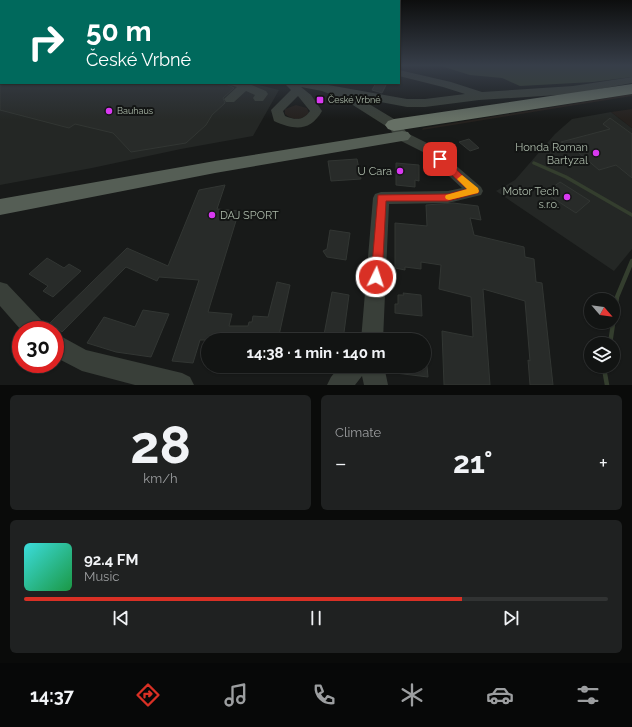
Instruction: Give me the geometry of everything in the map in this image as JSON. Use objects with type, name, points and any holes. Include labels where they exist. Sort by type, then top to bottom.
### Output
[{"type":"highway","points":[[398,130],[632,90]]},
{"type":"highway","points":[[398,130],[632,100]]},
{"type":"main road","points":[[0,195],[145,167],[398,130]]},
{"type":"main road","points":[[0,207],[223,166],[398,130]]},
{"type":"street","points":[[442,83],[475,93],[479,96]]},
{"type":"street","points":[[295,85],[325,88],[368,102],[425,103],[479,96],[573,90],[614,83]]},
{"type":"street","points":[[230,99],[239,84],[263,96]]},
{"type":"street","points":[[368,102],[398,130],[428,149],[475,191],[448,197],[381,198],[372,333]]},
{"type":"street","points":[[0,291],[27,321]]},
{"type":"street","points":[[64,349],[82,360],[182,385]]},
{"type":"street","points":[[339,385],[350,373]]},
{"type":"street","points":[[373,373],[376,385]]},
{"type":"shaded area","points":[[513,83],[575,83],[520,86]]},
{"type":"shaded area","points":[[0,84],[255,84],[279,90],[253,136],[0,185]]},
{"type":"shaded area","points":[[632,94],[632,96],[422,130],[423,128]]},
{"type":"shaded area","points":[[296,105],[307,108],[309,113],[304,117],[297,119],[291,118],[285,114],[285,109]]},
{"type":"shaded area","points":[[632,109],[632,128],[611,112]]},
{"type":"shaded area","points":[[611,112],[632,128],[632,249],[614,271],[496,191],[515,180],[555,134],[572,119]]},
{"type":"building","name":"Bauhaus","points":[[0,84],[226,84],[234,88],[223,98],[225,103],[212,115],[206,125],[186,143],[131,152],[113,133],[75,124],[69,128],[0,110]]},
{"type":"building","points":[[375,84],[386,84],[382,93],[372,90]]},
{"type":"building","points":[[610,118],[632,134],[632,178],[616,165],[599,170],[572,147],[561,142],[610,129],[603,124]]},
{"type":"building","points":[[469,139],[479,148],[470,151],[459,142]]},
{"type":"building","points":[[357,159],[361,179],[331,181],[328,161]]},
{"type":"building","points":[[396,163],[419,165],[419,181],[415,180],[415,187],[396,185]]},
{"type":"building","name":"Motor Tech s.r.o.","points":[[560,182],[590,201],[576,213],[545,193]]},
{"type":"building","points":[[225,185],[217,209],[239,211],[208,312],[232,314],[229,326],[248,326],[249,322],[252,322],[253,316],[268,317],[277,282],[290,285],[280,333],[201,333],[201,340],[193,363],[172,361],[199,280],[159,277],[157,281],[126,267],[64,330],[64,321],[52,321],[127,248],[168,266],[199,190]]},
{"type":"building","points":[[453,203],[478,206],[481,220],[470,218],[474,235],[524,247],[525,257],[534,259],[536,282],[542,283],[553,385],[530,385],[528,360],[530,361],[525,301],[483,289],[490,385],[444,385],[442,331],[473,337],[471,297],[439,289],[441,265],[421,262],[421,269],[405,267],[405,270],[395,268],[395,223],[427,226],[426,205]]},
{"type":"building","points":[[330,230],[350,233],[346,260],[327,257],[323,251],[327,249]]},
{"type":"building","points":[[47,258],[64,268],[69,264],[81,271],[53,297],[43,291],[48,286],[29,274]]},
{"type":"building","points":[[332,292],[349,295],[344,333],[324,333]]},
{"type":"building","points":[[403,293],[421,295],[422,316],[395,313],[395,304],[398,304],[398,295],[404,295]]},
{"type":"building","points":[[143,310],[169,314],[151,357],[116,352],[87,343],[104,317],[135,327]]},
{"type":"building","points":[[395,373],[428,373],[428,377]]},
{"type":"waterway","points":[[534,163],[566,177],[632,215]]},
{"type":"waterway","points":[[611,337],[617,297],[632,261]]},
{"type":"waterway","points":[[605,373],[607,385]]},
{"type":"slow traffic","points":[[449,197],[475,191],[462,179]]},
{"type":"place","name":"České Vrbné","points":[[320,100]]},
{"type":"place","name":"Bauhaus","points":[[109,111]]},
{"type":"place","name":"Honda Roman Bartyzal","points":[[596,153]]},
{"type":"place","name":"U Cara","points":[[400,171]]},
{"type":"place","name":"Motor Tech s.r.o.","points":[[567,197]]},
{"type":"place","name":"DAJ SPORT","points":[[212,215]]},
{"type":"route","points":[[376,277],[381,198],[448,197],[475,191],[440,159]]}]
